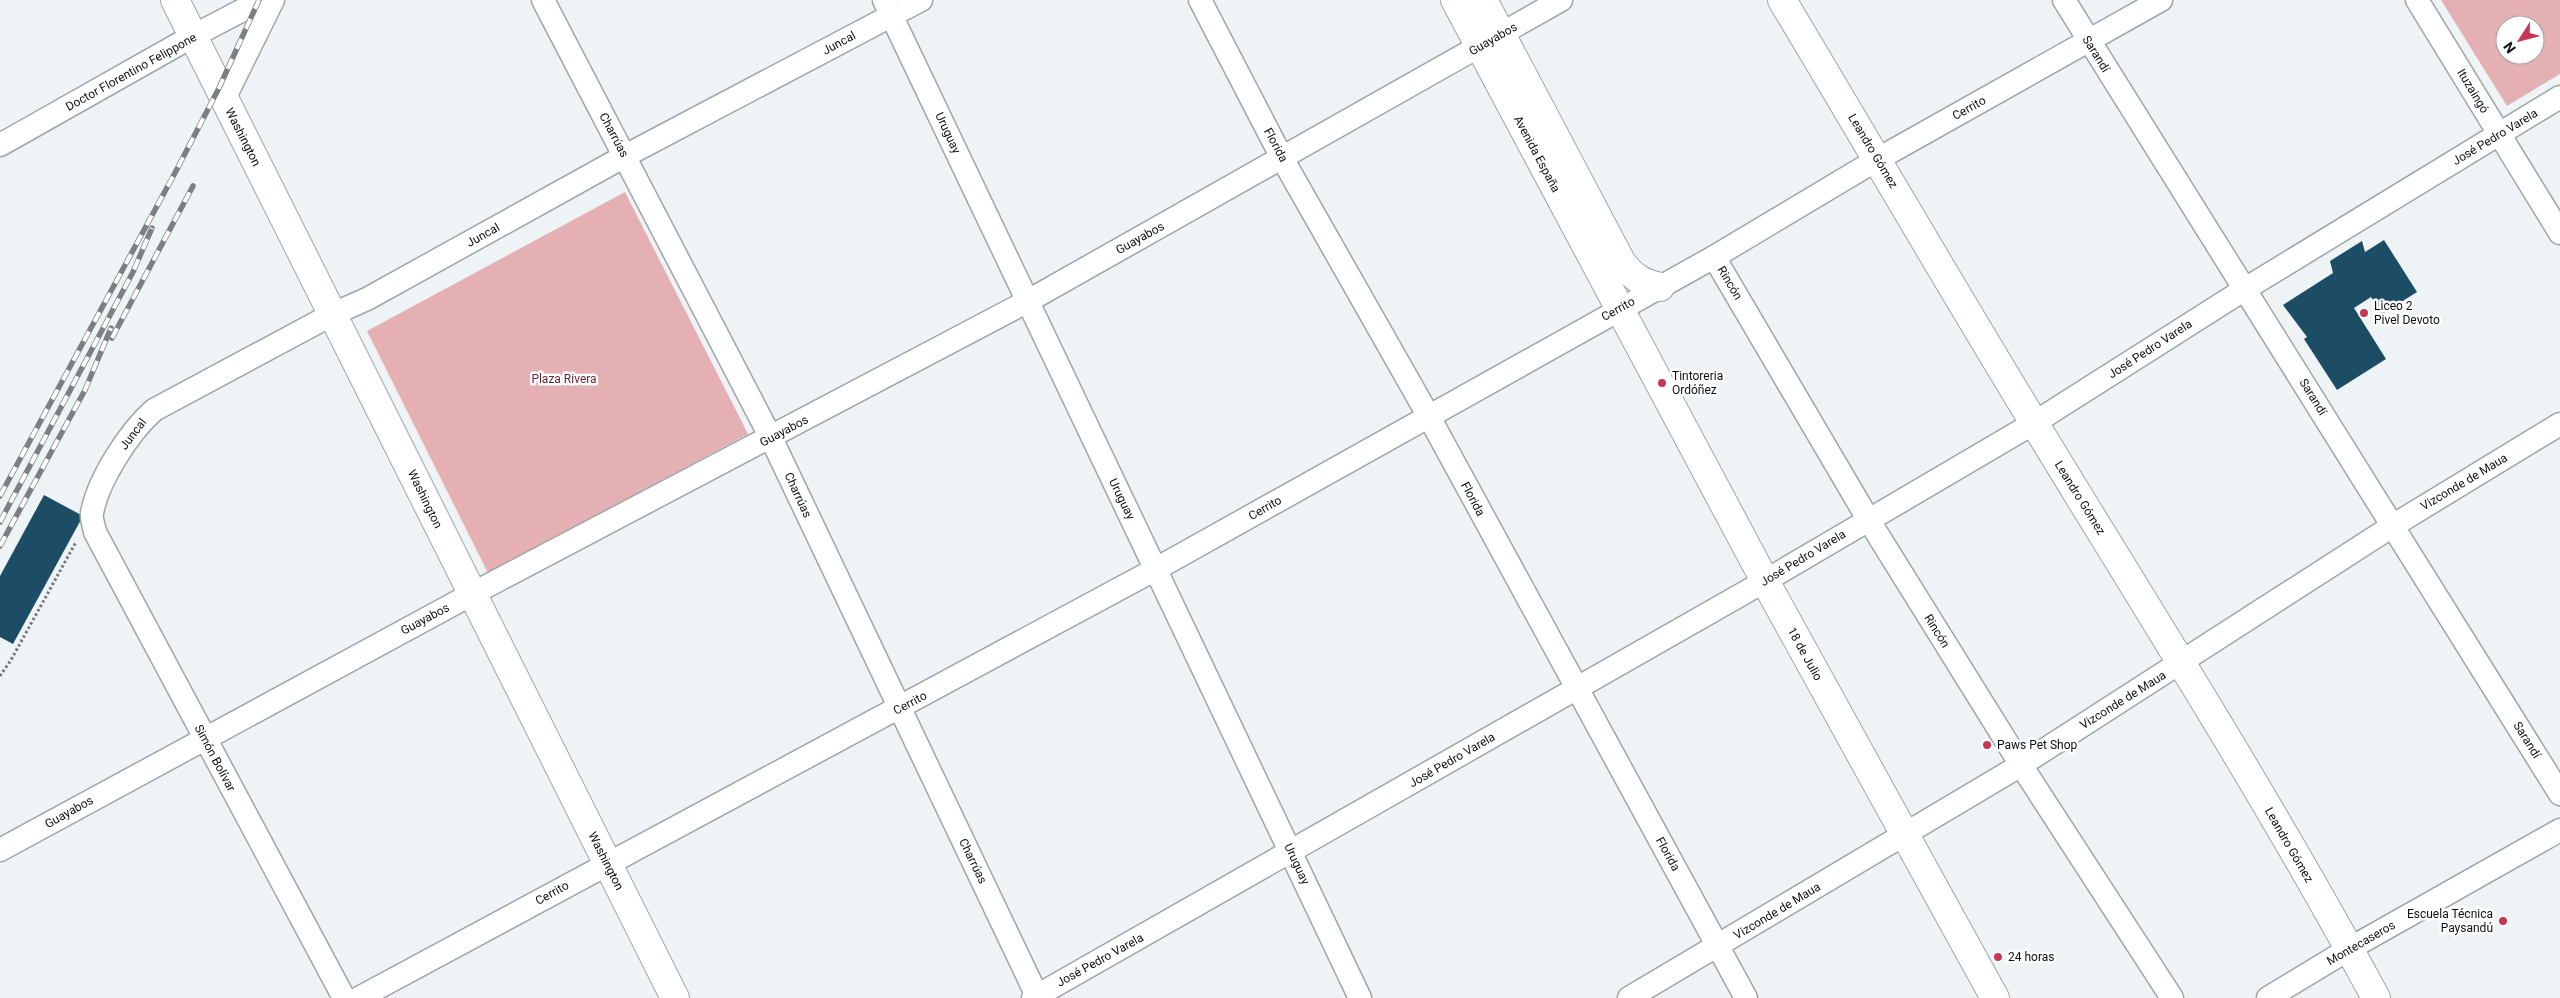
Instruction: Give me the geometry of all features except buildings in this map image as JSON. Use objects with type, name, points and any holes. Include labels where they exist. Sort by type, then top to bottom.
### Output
[{"type":"street","name":"Washington","points":[[175,0],[675,998]]},
{"type":"street","name":"Doctor Florentino Felippone","points":[[0,145],[193,36],[262,0]]},
{"type":"street","points":[[224,99],[273,0]]},
{"type":"street","name":"Charrúas","points":[[543,0],[771,438],[1036,997]]},
{"type":"street","name":"Juncal","points":[[91,515],[98,493],[127,439],[140,422],[154,410],[333,314],[367,299],[888,8],[921,0]]},
{"type":"street","name":"Florida","points":[[1200,0],[1282,158],[1428,415],[1746,998]]},
{"type":"street","name":"Avenida España","points":[[1455,0],[1491,40],[1622,262],[1633,276],[1645,284],[1660,287]]},
{"type":"street","name":"Avenida España","points":[[1483,0],[1491,40],[1619,308]]},
{"type":"street","name":"Guayabos","points":[[0,850],[204,737],[1028,301],[1561,0]]},
{"type":"street","name":"Leandro Gómez","points":[[1782,0],[2034,423],[2182,664],[2350,949],[2376,998]]},
{"type":"street","name":"Sarandí","points":[[2064,0],[2394,525],[2560,794]]},
{"type":"street","name":"Cerrito","points":[[359,998],[1156,569],[1619,308],[1714,257],[1878,159],[2161,0]]},
{"type":"street","name":"Ituzaingó","points":[[2418,0],[2560,233]]},
{"type":"street","name":"Uruguay","points":[[888,8],[1360,998]]},
{"type":"street","name":"José Pedro Varela","points":[[1036,997],[1765,581],[2034,423],[2245,289],[2560,97]]},
{"type":"street","name":"Rincón","points":[[1714,257],[1868,519],[2021,765],[2172,998]]},
{"type":"street","name":"18 de Julio","points":[[1619,308],[1765,581],[1995,998]]},
{"type":"street","name":"Vizconde de Maua","points":[[1628,998],[1719,946],[2021,765],[2182,664],[2394,525],[2560,424]]},
{"type":"street","name":"Simón Bolívar","points":[[91,515],[95,532],[344,998]]},
{"type":"street","name":"Montecaseros","points":[[2268,998],[2350,949],[2560,830]]},
{"type":"path","points":[[0,676],[12,660],[91,515]]},
{"type":"green space","points":[[2441,0],[2560,0],[2560,74],[2507,106]]},
{"type":"green space","name":"Plaza Rivera","points":[[625,192],[748,434],[488,573],[367,331]]},
{"type":"railway","points":[[0,496],[176,171],[219,88],[259,0]]},
{"type":"railway","points":[[112,338],[193,186]]},
{"type":"railway","points":[[0,522],[133,272],[152,228]]},
{"type":"railway","points":[[0,546],[85,390],[111,328]]},
{"type":"place","name":"Liceo 2 Pivel Devoto","points":[[2364,313]]},
{"type":"place","name":"Tintoreria Ordóñez","points":[[1662,383]]},
{"type":"place","name":"Paws Pet Shop","points":[[1987,745]]},
{"type":"place","name":"Escuela Técnica Paysandú","points":[[2503,921]]},
{"type":"place","name":"24 horas","points":[[1998,957]]}]
